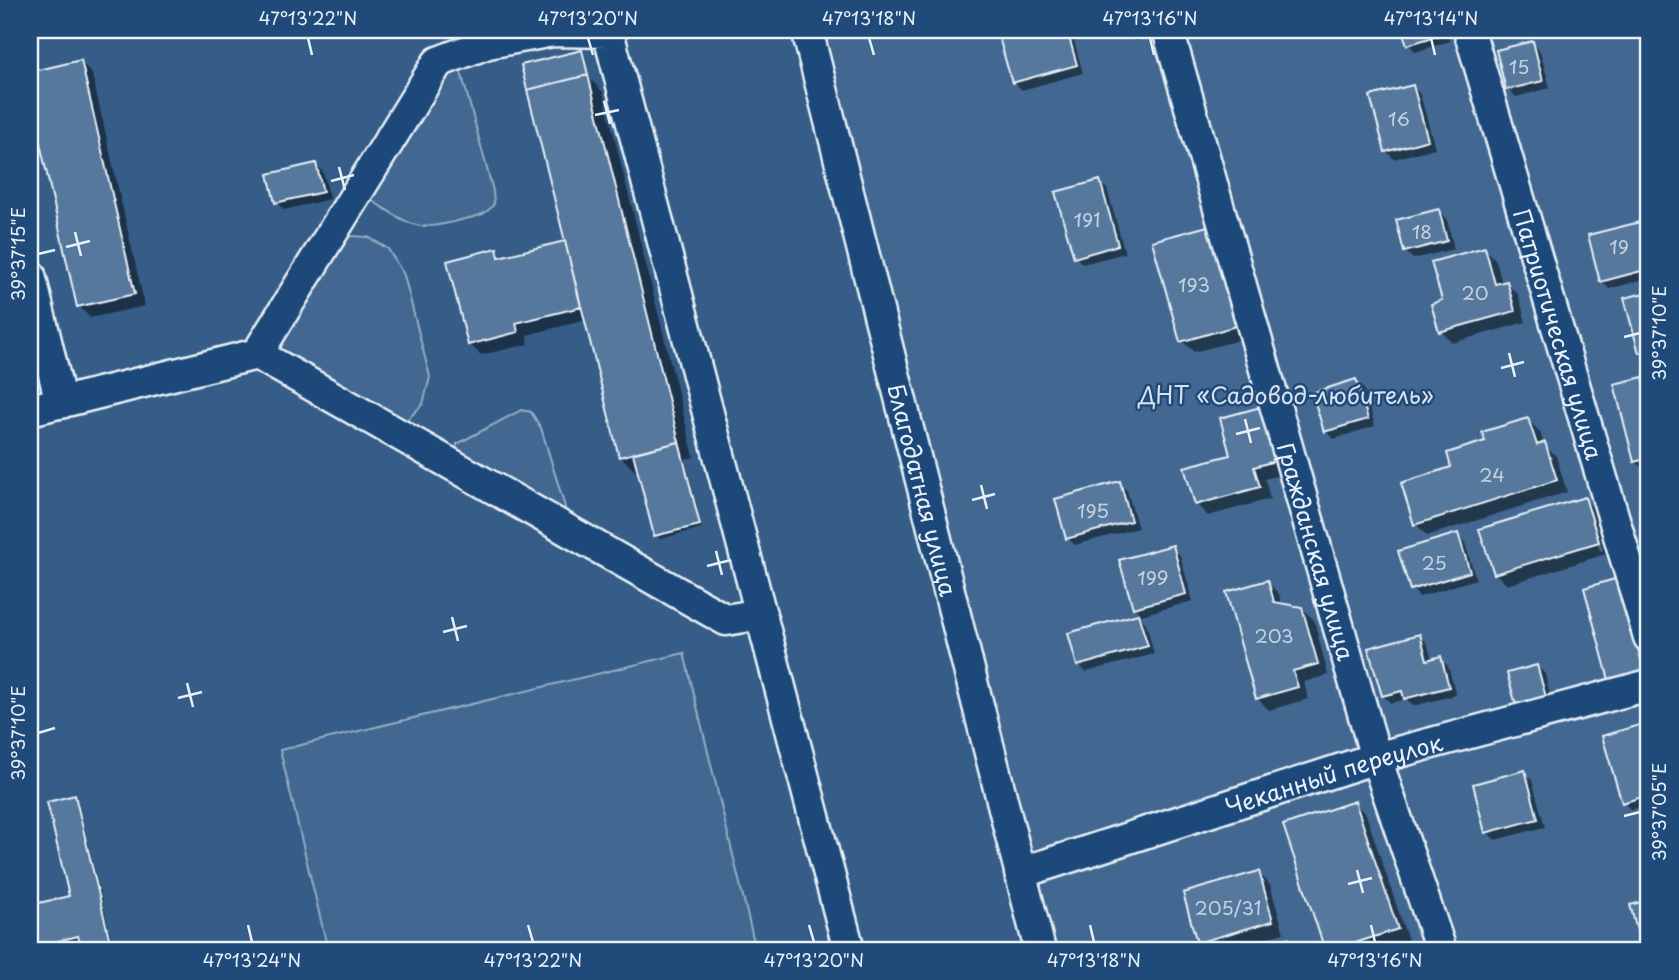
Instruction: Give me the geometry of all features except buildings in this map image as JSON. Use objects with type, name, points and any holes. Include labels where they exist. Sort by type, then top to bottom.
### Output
[{"type":"street","name":"Благодатная улица","points":[[807,30],[1040,950]]},
{"type":"street","name":"Гражданская улица","points":[[1168,30],[1376,758],[1441,950]]},
{"type":"street","name":"Патриотическая улица","points":[[1469,30],[1649,637]]},
{"type":"street","points":[[257,354],[438,62],[488,43],[553,31],[608,32],[849,950]]},
{"type":"street","points":[[30,275],[61,402]]},
{"type":"street","points":[[30,410],[257,354],[726,620],[761,614]]},
{"type":"street","name":"Чеканный переулок","points":[[1020,873],[1376,758],[1649,685]]},
{"type":"shaded area","points":[[30,30],[788,30],[1028,950],[30,950]]},
{"type":"green space","name":"ДНТ «Садовод-любитель»","points":[[816,30],[1649,30],[1649,950],[1054,950]]},
{"type":"green space","points":[[438,63],[460,68],[493,191],[494,204],[478,216],[447,224],[423,226],[404,220],[367,198]]},
{"type":"green space","points":[[351,236],[368,237],[388,249],[404,275],[430,377],[423,404],[407,420],[393,425],[275,356],[281,318],[338,240]]},
{"type":"green space","points":[[521,410],[531,412],[541,428],[565,507],[565,519],[456,454],[457,444]]},
{"type":"green space","points":[[684,653],[756,950],[328,950],[280,750]]}]
